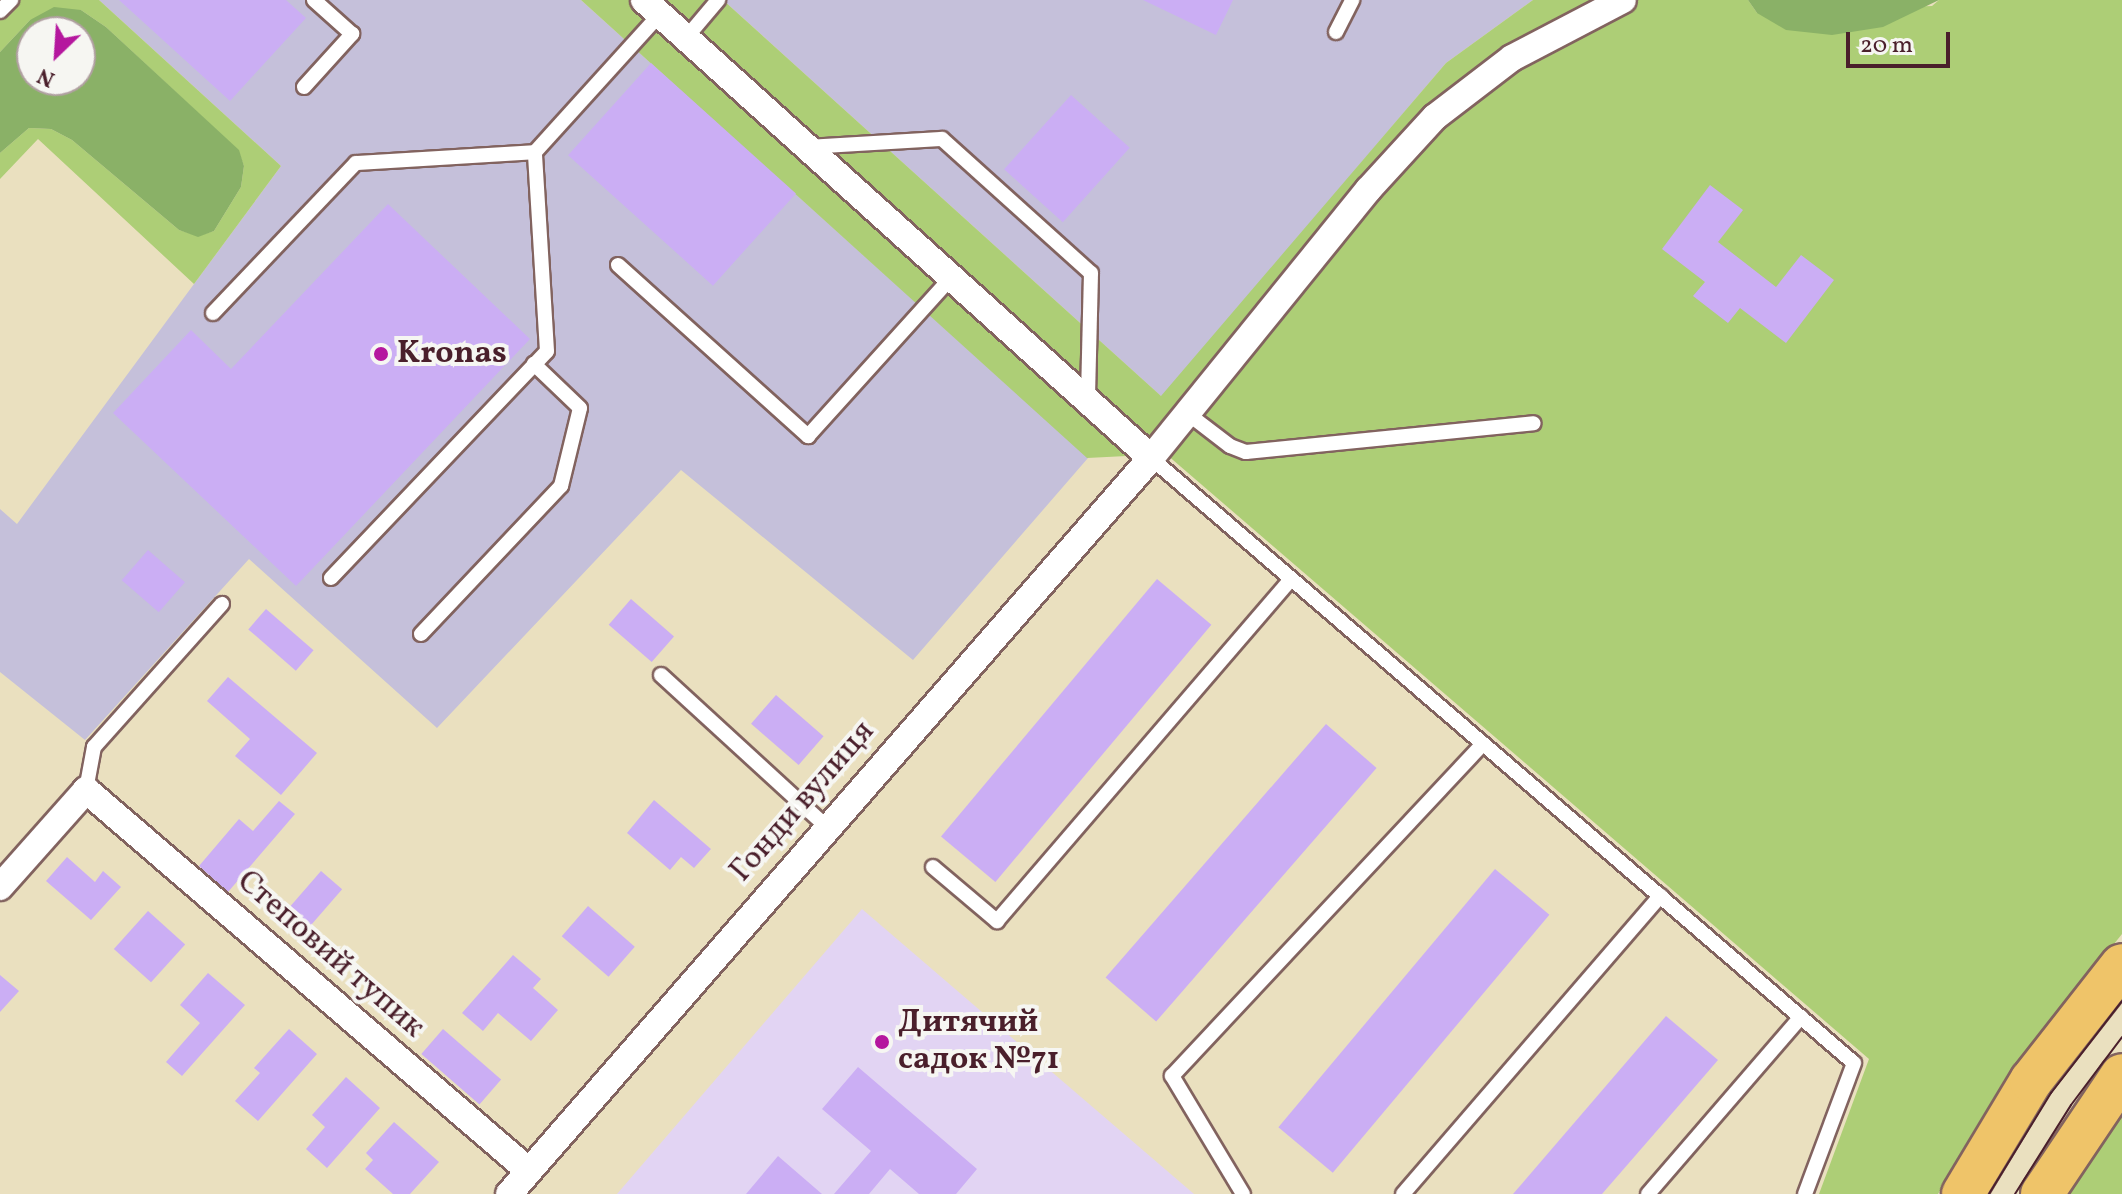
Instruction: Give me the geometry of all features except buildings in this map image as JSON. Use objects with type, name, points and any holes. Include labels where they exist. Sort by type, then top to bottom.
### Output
[{"type":"main road","points":[[1963,1194],[2031,1081],[2122,965]]},
{"type":"main road","points":[[2042,1194],[2122,1075]]},
{"type":"street","name":"Гонди вулиця","points":[[509,1194],[826,826],[1151,458],[1435,117],[1512,58],[1623,0]]},
{"type":"street","points":[[652,7],[1151,458]]},
{"type":"street","points":[[0,887],[86,790]]},
{"type":"street","name":"Степовий тупик","points":[[86,790],[529,1171]]},
{"type":"lane","points":[[0,11],[11,0]]},
{"type":"lane","points":[[304,87],[352,34],[314,0]]},
{"type":"lane","points":[[686,38],[718,0]]},
{"type":"lane","points":[[1336,32],[1352,0]]},
{"type":"lane","points":[[331,578],[547,351],[535,152],[652,7]]},
{"type":"lane","points":[[806,147],[942,139],[1068,252],[1091,273],[1088,402]]},
{"type":"lane","points":[[213,313],[356,163],[535,152]]},
{"type":"lane","points":[[618,265],[808,436],[951,278]]},
{"type":"lane","points":[[421,634],[561,486],[580,408],[534,364]]},
{"type":"lane","points":[[1187,413],[1230,446],[1246,452],[1534,423]]},
{"type":"lane","points":[[1151,458],[1854,1063],[1805,1194]]},
{"type":"lane","points":[[933,867],[997,921],[1291,579]]},
{"type":"lane","points":[[86,790],[94,747],[222,604]]},
{"type":"lane","points":[[661,675],[826,826]]},
{"type":"lane","points":[[1243,1194],[1172,1076],[1483,744]]},
{"type":"lane","points":[[1403,1194],[1660,896]]},
{"type":"lane","points":[[1648,1194],[1801,1017]]},
{"type":"shaded area","points":[[99,0],[581,0],[1088,458],[913,660],[681,470],[437,728],[249,559],[85,740],[0,672],[0,509],[17,524],[281,166]]},
{"type":"shaded area","points":[[723,0],[1533,0],[1446,63],[1162,397]]},
{"type":"shaded area","name":"Дитячий садок №71","points":[[862,909],[1194,1194],[617,1194]]},
{"type":"green space","points":[[0,0],[99,0],[281,166],[194,284],[38,139],[0,179],[0,153],[29,128],[51,129],[72,140],[179,230],[198,236],[214,231],[241,187],[244,166],[238,150],[96,20],[96,16],[81,10],[50,16],[16,16],[16,35],[0,52]]},
{"type":"green space","points":[[581,0],[723,0],[1161,396],[1446,63],[1533,0],[1748,0],[1757,13],[1932,6],[1939,0],[2122,0],[2122,934],[2014,1069],[1938,1194],[1819,1194],[1869,1059],[1166,454],[1087,458]]},
{"type":"green space","points":[[1748,0],[1939,0],[1883,27],[1832,35],[1786,30],[1757,13]]},
{"type":"green space","points":[[54,7],[81,10],[90,16],[37,16]]},
{"type":"green space","points":[[96,20],[106,27],[239,150],[244,166],[241,187],[214,231],[198,237],[179,230],[72,140],[51,129],[29,128],[0,153],[0,52],[16,35],[16,96],[96,96]]},
{"type":"green space","points":[[2122,1114],[2122,1194],[2069,1194],[2109,1131]]},
{"type":"tram line","points":[[1989,1194],[2051,1093],[2122,1001]]},
{"type":"tram line","points":[[2015,1194],[2071,1105],[2122,1037]]},
{"type":"place","name":"Kronas","points":[[381,354]]},
{"type":"place","name":"Дитячий садок №71","points":[[882,1042]]}]
